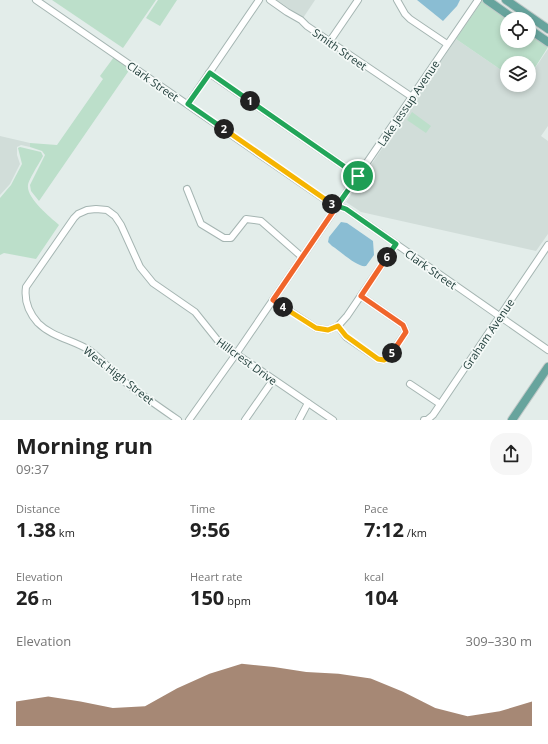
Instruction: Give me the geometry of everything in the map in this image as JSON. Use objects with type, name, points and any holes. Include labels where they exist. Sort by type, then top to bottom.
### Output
[{"type":"main road","points":[[487,0],[504,12]]},
{"type":"main road","points":[[506,0],[548,29]]},
{"type":"main road","points":[[536,34],[548,42]]},
{"type":"main road","points":[[512,420],[548,367]]},
{"type":"street","name":"Clark Street","points":[[36,0],[328,202],[346,209],[548,350]]},
{"type":"street","points":[[188,104],[259,0]]},
{"type":"street","name":"Smith Street","points":[[270,0],[412,98]]},
{"type":"street","points":[[330,41],[358,0]]},
{"type":"street","points":[[397,0],[405,14],[447,44]]},
{"type":"street","name":"Lake Jessup Avenue","points":[[189,420],[236,354],[478,0]]},
{"type":"street","points":[[210,73],[358,176]]},
{"type":"street","points":[[187,189],[202,224],[224,238],[231,238],[246,219],[261,221],[302,257]]},
{"type":"street","name":"Hillcrest Drive","points":[[45,259],[69,223],[78,214],[87,210],[107,210],[115,216],[122,225],[140,267],[153,283],[195,312],[213,336],[236,354],[333,420]]},
{"type":"street","points":[[273,300],[316,328],[328,330],[338,326],[361,296],[396,244]]},
{"type":"street","name":"Graham Avenue","points":[[424,420],[427,420],[433,415],[548,245]]},
{"type":"street","name":"West High Street","points":[[45,259],[26,287],[25,296],[27,305],[39,324],[50,332],[74,342],[90,351],[102,360],[119,378],[178,420]]},
{"type":"street","points":[[338,326],[346,336],[378,359],[384,360],[388,358],[406,332],[406,328],[361,296]]},
{"type":"street","points":[[245,420],[273,380]]},
{"type":"street","points":[[410,384],[440,404]]},
{"type":"street","points":[[299,420],[308,403]]},
{"type":"shaded area","points":[[277,0],[315,0],[303,18]]},
{"type":"shaded area","points":[[456,39],[500,69],[500,92],[536,92],[536,67],[548,49],[548,126],[541,136],[548,141],[548,234],[536,251],[361,212],[346,202]]},
{"type":"shaded area","points":[[0,136],[30,143],[30,147],[21,145],[17,147],[17,155],[20,164],[10,184],[0,195]]},
{"type":"green space","points":[[52,0],[156,0],[123,48]]},
{"type":"green space","points":[[158,0],[177,0],[160,26],[146,18]]},
{"type":"green space","points":[[482,1],[500,13],[500,48],[536,48],[536,39],[548,47],[536,66],[536,56],[500,56],[500,69],[456,39]]},
{"type":"green space","points":[[114,57],[130,69],[39,201],[31,191],[30,185],[45,155],[42,151],[30,147],[30,143],[57,145],[103,79],[100,76]]},
{"type":"green space","points":[[412,112],[431,126],[426,133],[407,120]]},
{"type":"green space","points":[[20,147],[41,152],[43,156],[32,175],[28,185],[28,190],[39,207],[59,225],[36,259],[4,253],[0,255],[0,198],[11,185],[22,164],[18,148]]},
{"type":"water","points":[[417,0],[460,0],[457,6],[443,21]]},
{"type":"water","points":[[341,222],[347,223],[373,241],[374,255],[366,266],[354,262],[328,242],[329,237]]},
{"type":"route","points":[[358,176],[210,73],[188,104],[328,202],[337,206],[273,300],[316,328],[328,330],[338,326],[346,336],[378,359],[384,360],[388,358],[406,332],[406,328],[361,296],[396,244],[346,209],[337,206],[358,176]]}]
